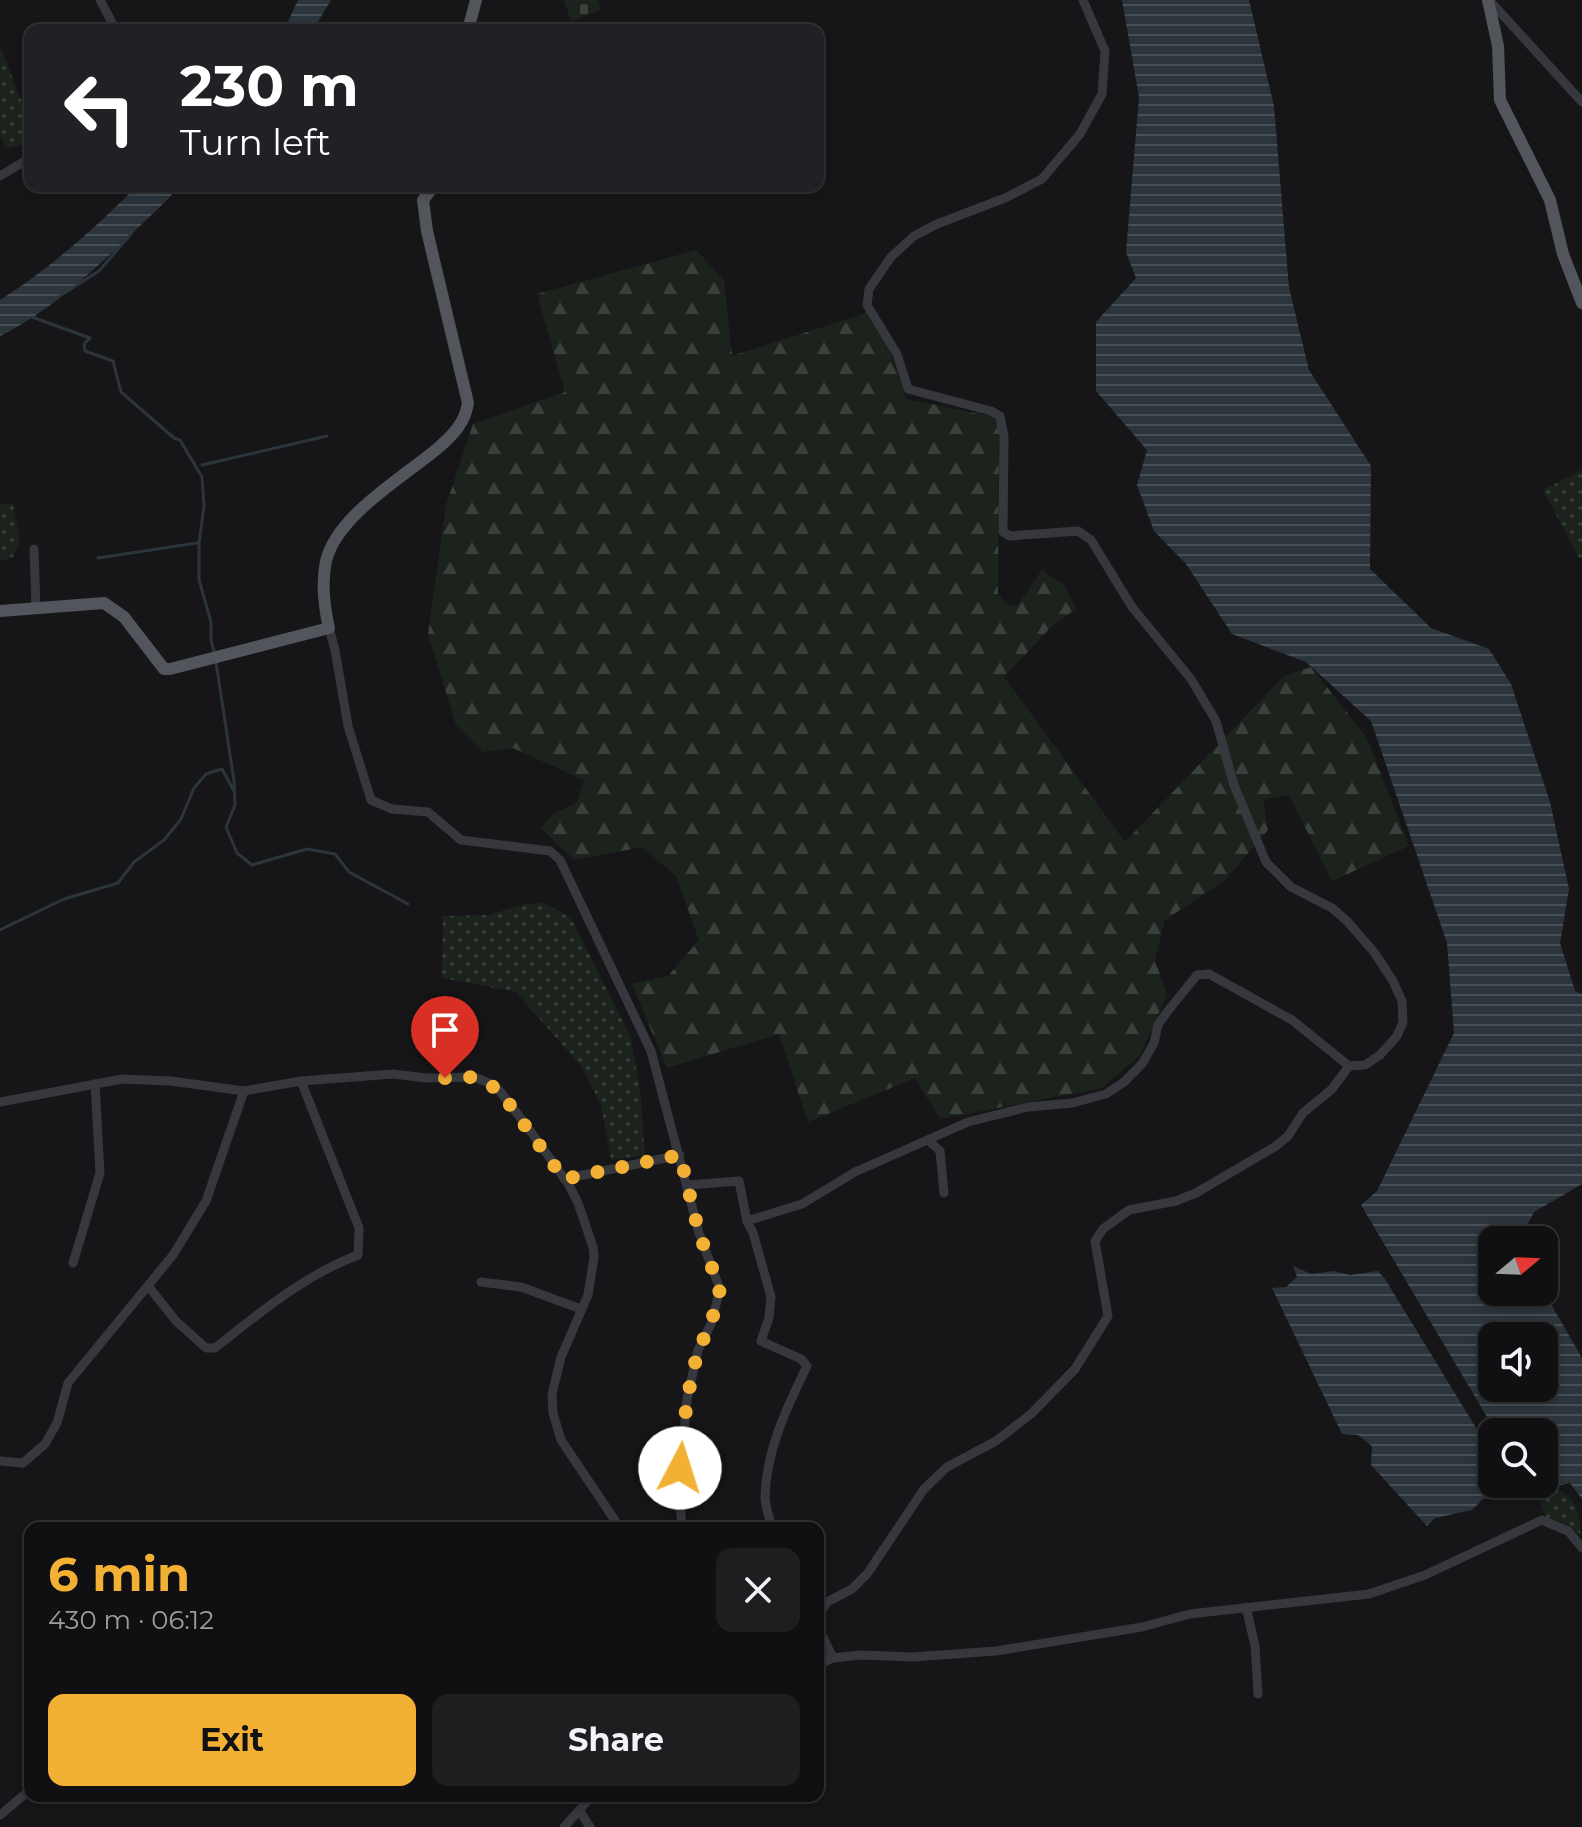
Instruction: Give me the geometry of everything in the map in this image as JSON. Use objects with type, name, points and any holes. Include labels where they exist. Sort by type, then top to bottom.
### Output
[{"type":"main road","points":[[470,24],[476,0]]},
{"type":"main road","points":[[1488,0],[1498,46],[1500,100],[1550,200],[1563,254],[1582,303]]},
{"type":"main road","points":[[0,611],[104,603],[124,617],[164,669],[329,628],[322,597],[326,560],[334,541],[358,512],[447,440],[466,419],[468,403],[427,231],[423,200],[429,192]]},
{"type":"street","points":[[100,0],[113,24]]},
{"type":"street","points":[[747,1221],[802,1204],[855,1172],[984,1117],[1028,1107],[1088,1100],[1106,1094],[1142,1064],[1154,1043],[1158,1025],[1197,975],[1209,974],[1292,1020],[1349,1066],[1365,1065],[1380,1055],[1397,1036],[1403,1022],[1402,1001],[1374,952],[1332,908],[1291,887],[1266,862],[1234,785],[1216,721],[1191,679],[1132,607],[1091,540],[1078,531],[1010,536],[1003,532],[1004,436],[1000,416],[908,389],[897,354],[867,305],[869,289],[891,257],[914,236],[1042,179],[1080,134],[1102,94],[1105,51],[1083,0]]},
{"type":"street","points":[[1488,0],[1582,102]]},
{"type":"street","points":[[0,176],[24,162]]},
{"type":"street","points":[[34,549],[36,607]]},
{"type":"street","points":[[329,628],[348,726],[371,800],[392,809],[428,812],[461,840],[550,851],[560,860],[651,1051],[699,1233],[720,1289],[711,1324],[698,1350],[687,1399],[679,1489],[682,1522]]},
{"type":"street","points":[[824,1607],[852,1589],[867,1574],[924,1489],[947,1467],[996,1441],[1031,1414],[1075,1369],[1108,1316],[1095,1241],[1103,1229],[1129,1210],[1176,1201],[1208,1187],[1276,1146],[1288,1136],[1303,1113],[1332,1089],[1349,1066]]},
{"type":"street","points":[[0,1102],[122,1079],[171,1081],[244,1091],[301,1081],[393,1074],[483,1079],[499,1090],[564,1179],[578,1203],[593,1247],[588,1295],[561,1357],[552,1394],[555,1423],[561,1440],[616,1522]]},
{"type":"street","points":[[148,1286],[176,1321],[206,1348],[215,1348],[285,1293],[326,1268],[358,1255],[359,1228],[301,1081]]},
{"type":"street","points":[[73,1263],[100,1173],[95,1084]]},
{"type":"street","points":[[0,1461],[23,1463],[45,1444],[57,1423],[68,1383],[173,1255],[206,1201],[244,1091]]},
{"type":"street","points":[[928,1140],[940,1151],[944,1193]]},
{"type":"street","points":[[564,1179],[680,1155]]},
{"type":"street","points":[[688,1185],[739,1181],[747,1221],[771,1297],[769,1318],[761,1341],[801,1359],[807,1366],[787,1408],[771,1453],[765,1500],[770,1522]]},
{"type":"street","points":[[481,1282],[521,1287],[581,1309]]},
{"type":"street","points":[[824,1662],[860,1655],[913,1657],[996,1651],[1142,1627],[1190,1614],[1369,1594],[1425,1575],[1542,1520],[1568,1531],[1582,1548]]},
{"type":"street","points":[[1246,1607],[1255,1646],[1258,1694]]},
{"type":"street","points":[[824,1639],[833,1658]]},
{"type":"street","points":[[0,1815],[24,1795]]},
{"type":"street","points":[[564,1827],[586,1802]]},
{"type":"street","points":[[579,1810],[590,1827]]},
{"type":"green space","points":[[564,0],[598,0],[602,9],[571,22]]},
{"type":"green space","points":[[0,46],[24,108],[24,142],[20,146],[6,148],[0,135]]},
{"type":"green space","points":[[696,250],[724,280],[732,356],[876,310],[906,399],[999,418],[998,594],[1006,604],[1017,606],[1042,570],[1064,585],[1076,609],[1052,626],[1004,677],[1125,842],[1284,676],[1311,667],[1367,738],[1409,846],[1332,881],[1289,795],[1263,800],[1268,830],[1225,880],[1165,920],[1155,960],[1167,995],[1140,1055],[1102,1088],[940,1119],[915,1078],[808,1122],[779,1034],[667,1068],[632,984],[668,976],[699,940],[676,876],[642,847],[574,860],[541,828],[554,813],[577,803],[584,780],[513,748],[483,752],[456,725],[428,634],[446,505],[473,424],[565,392],[537,294]]},
{"type":"green space","points":[[1582,470],[1582,557],[1579,558],[1543,490]]},
{"type":"green space","points":[[0,504],[13,504],[20,541],[13,557],[0,561]]},
{"type":"green space","points":[[545,903],[571,918],[630,1035],[640,1089],[645,1155],[611,1160],[601,1105],[582,1067],[516,992],[442,978],[443,916],[488,915],[527,904]]},
{"type":"green space","points":[[1558,1489],[1569,1497],[1576,1508],[1580,1535],[1562,1522],[1546,1518],[1539,1500],[1558,1498]]},
{"type":"shaded area","points":[[298,0],[331,0],[317,24],[287,24]]},
{"type":"shaded area","points":[[1122,0],[1249,0],[1274,106],[1289,288],[1309,370],[1371,466],[1370,569],[1431,628],[1489,649],[1511,684],[1550,802],[1569,889],[1560,943],[1575,991],[1582,994],[1582,1184],[1534,1212],[1527,1226],[1478,1226],[1478,1306],[1552,1306],[1582,1358],[1582,1499],[1570,1483],[1558,1486],[1558,1418],[1488,1418],[1478,1402],[1558,1402],[1558,1322],[1478,1322],[1478,1402],[1361,1205],[1377,1191],[1454,1033],[1447,943],[1371,721],[1306,662],[1232,634],[1186,564],[1154,531],[1137,485],[1147,450],[1096,391],[1096,322],[1136,278],[1126,252],[1139,97]]},
{"type":"shaded area","points":[[131,192],[171,192],[172,195],[112,253],[68,291],[0,336],[0,300],[37,275]]},
{"type":"shaded area","points":[[1293,1266],[1311,1274],[1334,1271],[1350,1275],[1378,1271],[1385,1279],[1478,1431],[1478,1498],[1489,1498],[1483,1499],[1472,1510],[1435,1518],[1427,1526],[1371,1465],[1372,1446],[1358,1435],[1342,1434],[1272,1288],[1286,1287],[1297,1277]]},
{"type":"waterway","points":[[55,299],[99,271],[131,234]]},
{"type":"waterway","points":[[32,317],[90,338],[84,344],[85,351],[113,361],[121,392],[180,440],[202,477],[204,506],[199,543],[199,580],[211,622],[215,655]]},
{"type":"waterway","points":[[202,465],[327,436]]},
{"type":"waterway","points":[[98,558],[197,543]]},
{"type":"waterway","points":[[216,662],[234,781],[235,805],[226,827],[237,853],[252,865],[307,849],[335,854],[349,872],[408,904]]},
{"type":"waterway","points":[[0,930],[64,899],[118,883],[134,862],[164,840],[181,819],[194,788],[206,774],[222,769],[234,791]]},
{"type":"route","points":[[445,1078],[483,1079],[499,1090],[564,1179],[680,1155],[699,1233],[720,1289],[711,1324],[698,1350],[687,1399],[680,1468]]}]
